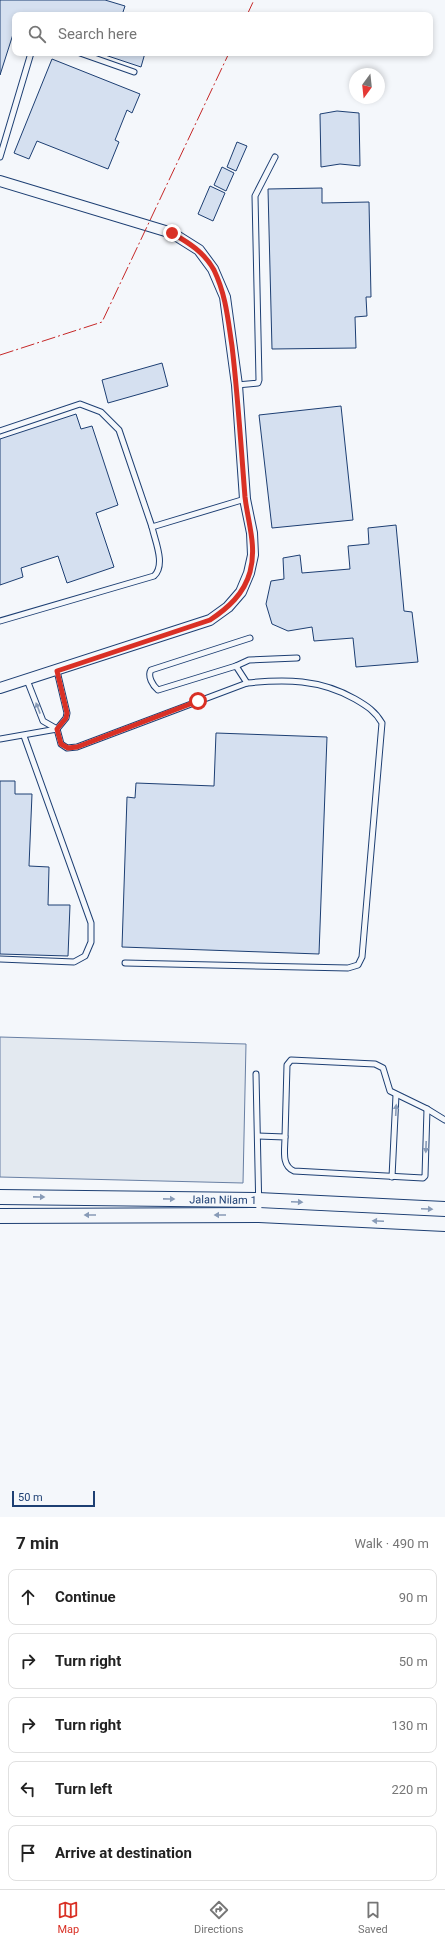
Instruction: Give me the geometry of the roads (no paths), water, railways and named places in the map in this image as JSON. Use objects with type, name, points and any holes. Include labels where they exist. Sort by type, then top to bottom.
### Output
[{"type":"main road","name":"Jalan Nilam 1","points":[[0,1197],[258,1200],[445,1209]]},
{"type":"main road","name":"Jalan Nilam 1","points":[[0,1216],[259,1215],[445,1224]]},
{"type":"street","points":[[0,181],[172,233],[199,250],[213,269],[225,298],[237,385],[245,499],[252,532],[253,555],[250,573],[241,592],[228,607],[210,620],[57,671],[0,688]]},
{"type":"lane","points":[[0,157],[29,56]]},
{"type":"lane","points":[[89,56],[134,72]]},
{"type":"lane","points":[[237,385],[254,385],[258,383],[259,380],[255,196],[275,158]]},
{"type":"lane","points":[[0,431],[80,404],[101,412],[119,430],[152,527],[160,563],[159,572],[154,576],[0,621]]},
{"type":"lane","points":[[152,527],[245,499]]},
{"type":"lane","points":[[250,638],[151,670],[149,676],[156,688],[161,690],[236,666],[248,660],[296,658]]},
{"type":"lane","points":[[236,666],[246,683]]},
{"type":"lane","points":[[0,739],[57,729],[66,718],[67,713],[57,671]]},
{"type":"lane","points":[[27,680],[43,721],[57,729],[61,744],[68,748],[77,747],[246,683],[279,681],[319,684],[342,692],[363,703],[375,711],[382,723],[362,957],[358,965],[348,968],[125,963]]},
{"type":"lane","points":[[0,959],[74,962],[85,956],[91,942],[91,923],[24,736]]},
{"type":"lane","points":[[427,1108],[425,1176],[423,1178],[294,1171],[288,1169],[285,1164],[287,1065],[291,1060],[375,1064],[383,1068],[387,1086],[390,1091],[427,1108],[445,1120]]},
{"type":"lane","points":[[256,1074],[259,1215]]},
{"type":"lane","points":[[392,1177],[396,1095]]},
{"type":"lane","points":[[258,1136],[285,1137]]}]
